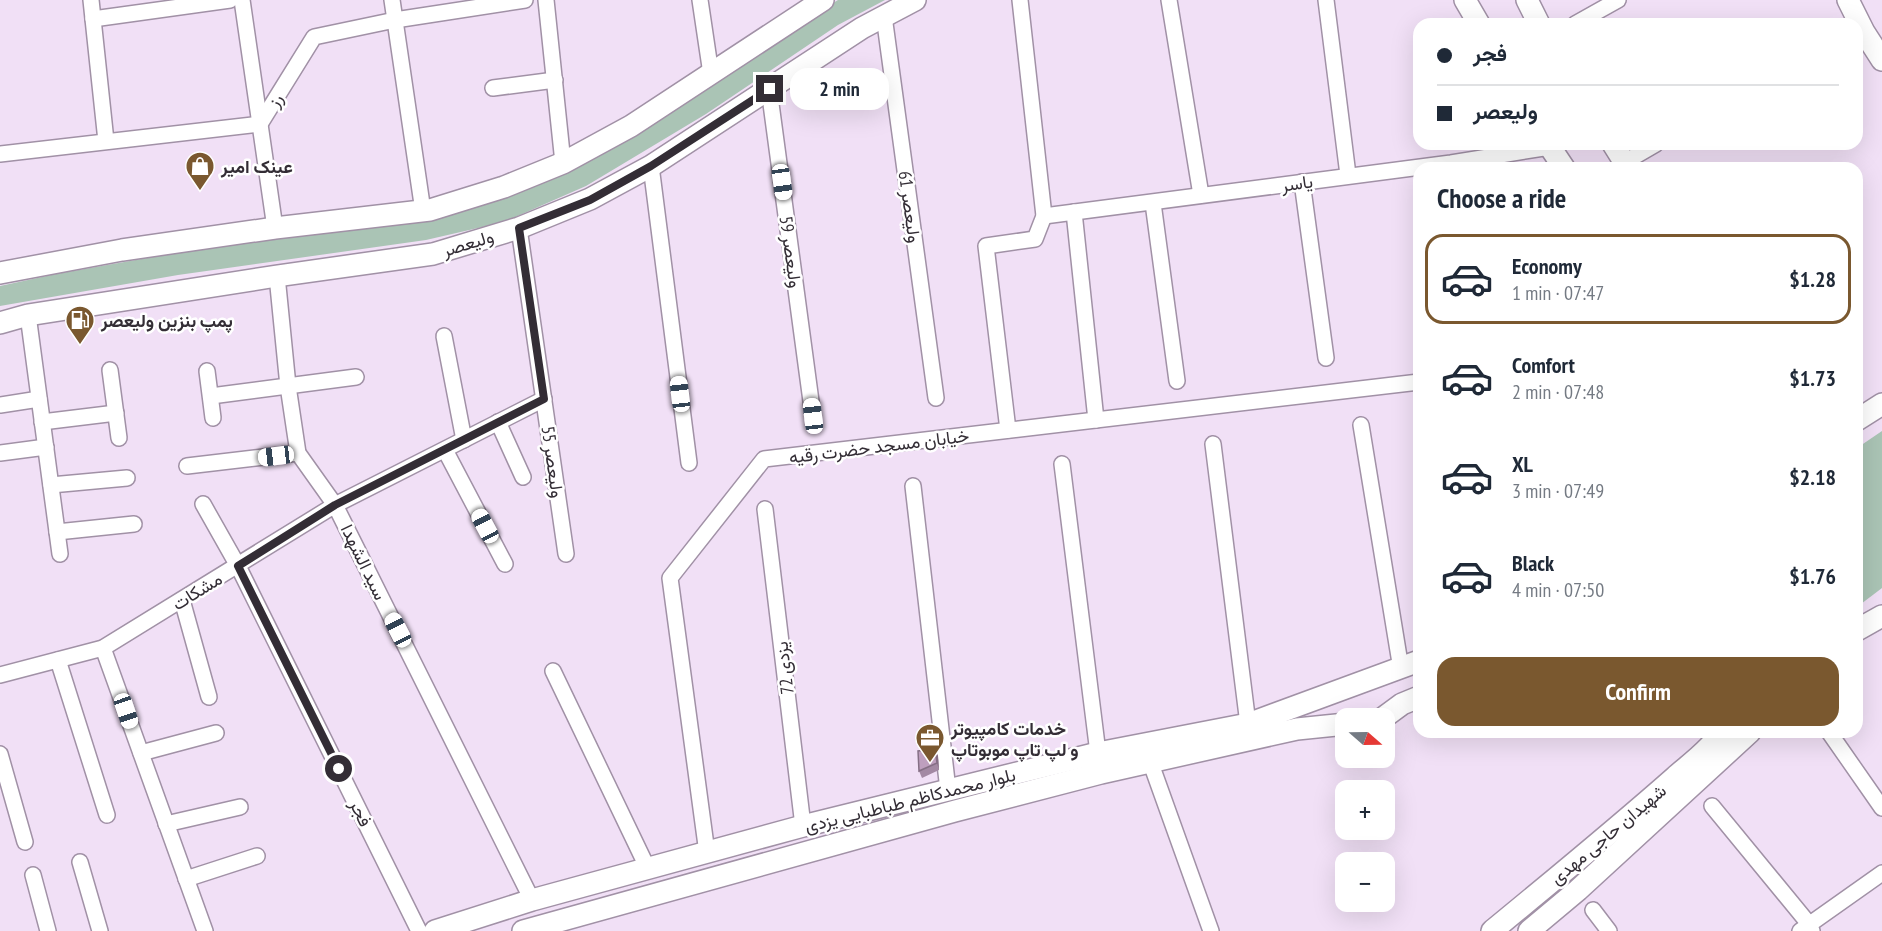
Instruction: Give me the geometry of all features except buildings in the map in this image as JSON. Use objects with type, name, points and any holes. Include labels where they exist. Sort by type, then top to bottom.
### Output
[{"type":"main road","points":[[0,273],[122,250],[275,228],[423,211],[504,187],[563,163],[631,126],[823,0]]},
{"type":"main road","name":"ولیعصر","points":[[0,323],[28,315],[433,254],[519,228],[590,200],[651,166],[862,28],[915,0]]},
{"type":"main road","points":[[1465,0],[1476,18]]},
{"type":"main road","points":[[1527,0],[1536,18]]},
{"type":"main road","points":[[1836,0],[1850,18]]},
{"type":"main road","points":[[1848,0],[1855,18]]},
{"type":"main road","points":[[1863,34],[1881,57]]},
{"type":"main road","points":[[1863,416],[1882,404]]},
{"type":"main road","points":[[1863,627],[1882,616]]},
{"type":"main road","name":"بلوار محمدکاظم طباطبایی یزدی","points":[[435,931],[532,900],[803,826],[1098,753],[1248,724],[1410,665]]},
{"type":"main road","points":[[1395,710],[1413,699]]},
{"type":"main road","points":[[1395,717],[1413,714]]},
{"type":"main road","name":"بلوار محمدکاظم طباطبایی یزدی","points":[[523,931],[955,811],[1150,762],[1297,729],[1335,725]]},
{"type":"main road","name":"شهیدان حاجی مهدی","points":[[1492,931],[1615,830],[1717,738]]},
{"type":"main road","name":"شهیدان حاجی مهدی","points":[[1529,931],[1578,890],[1743,738]]},
{"type":"street","points":[[91,0],[106,141]]},
{"type":"street","points":[[93,19],[230,0]]},
{"type":"street","points":[[242,0],[275,228]]},
{"type":"street","points":[[392,0],[423,211]]},
{"type":"street","name":"رز","points":[[0,154],[260,124],[314,37],[395,20],[525,0]]},
{"type":"street","points":[[546,0],[563,163]]},
{"type":"street","points":[[700,0],[711,74]]},
{"type":"street","points":[[1008,430],[987,246],[1035,239],[1044,216],[1020,0]]},
{"type":"street","points":[[1169,0],[1201,195]]},
{"type":"street","points":[[1326,0],[1348,175]]},
{"type":"street","points":[[1586,18],[1618,0]]},
{"type":"street","name":"ولیعصر 61","points":[[884,16],[936,398]]},
{"type":"street","points":[[493,88],[555,80]]},
{"type":"street","name":"ولیعصر 59","points":[[770,89],[813,416]]},
{"type":"street","name":"یاسر","points":[[1466,162],[1528,150]]},
{"type":"street","points":[[1630,162],[1647,150]]},
{"type":"street","points":[[651,166],[689,463]]},
{"type":"street","name":"یاسر","points":[[1044,216],[1348,175],[1413,169]]},
{"type":"street","points":[[1302,182],[1326,358]]},
{"type":"street","points":[[1153,203],[1177,381]]},
{"type":"street","points":[[1074,212],[1096,420]]},
{"type":"street","name":"ولیعصر 55","points":[[519,228],[566,554]]},
{"type":"street","name":"سید الشهدا","points":[[277,276],[288,386],[298,453],[335,505],[532,900]]},
{"type":"street","points":[[28,315],[60,554]]},
{"type":"street","points":[[444,336],[464,440]]},
{"type":"street","points":[[110,370],[118,438]]},
{"type":"street","points":[[207,371],[213,418]]},
{"type":"street","points":[[211,396],[356,377]]},
{"type":"street","name":"خیابان مسجد حضرت رقیه","points":[[707,853],[670,578],[764,459],[1413,383]]},
{"type":"street","points":[[0,405],[39,399]]},
{"type":"street","name":"مشکات","points":[[0,675],[103,648],[335,505],[544,399]]},
{"type":"street","points":[[42,422],[116,413]]},
{"type":"street","points":[[498,423],[523,477]]},
{"type":"street","points":[[1361,425],[1410,665]]},
{"type":"street","points":[[1213,444],[1248,724]]},
{"type":"street","points":[[0,453],[45,447]]},
{"type":"street","points":[[445,450],[505,564]]},
{"type":"street","points":[[188,466],[298,453]]},
{"type":"street","points":[[1062,464],[1098,753]]},
{"type":"street","points":[[51,485],[127,478]]},
{"type":"street","points":[[913,486],[948,790]]},
{"type":"street","name":"فجر","points":[[203,504],[238,566],[419,931]]},
{"type":"street","name":"یزدی 72","points":[[765,509],[803,826]]},
{"type":"street","points":[[57,532],[134,524]]},
{"type":"street","points":[[182,600],[209,697]]},
{"type":"street","points":[[103,648],[205,931]]},
{"type":"street","points":[[58,660],[107,815]]},
{"type":"street","points":[[553,671],[648,869]]},
{"type":"street","points":[[141,753],[216,734]]},
{"type":"street","points":[[1833,738],[1882,808]]},
{"type":"street","points":[[0,754],[25,842]]},
{"type":"street","points":[[1150,762],[1211,931]]},
{"type":"street","points":[[1712,806],[1807,929],[1882,873]]},
{"type":"street","points":[[166,824],[240,807]]},
{"type":"street","points":[[186,879],[257,856]]},
{"type":"street","points":[[80,862],[100,931]]},
{"type":"street","points":[[33,875],[48,931]]},
{"type":"street","points":[[1593,910],[1609,931]]},
{"type":"green space","points":[[838,0],[885,0],[838,25],[706,114],[586,186],[504,222],[426,240],[178,275],[0,306],[0,286],[56,274],[215,246],[395,224],[468,209],[544,180]]},
{"type":"green space","points":[[1882,431],[1882,588],[1863,602],[1863,444]]},
{"type":"place","name":"عینک امیر","points":[[200,192]]},
{"type":"place","name":"پمپ بنزین ولیعصر","points":[[80,346]]},
{"type":"place","name":"خدمات کامپیوتر و لپ تاپ موبوتاپ","points":[[930,764]]},
{"type":"route","points":[[339,769],[238,566],[335,505],[544,399],[519,228],[590,200],[651,166],[770,89]]}]
